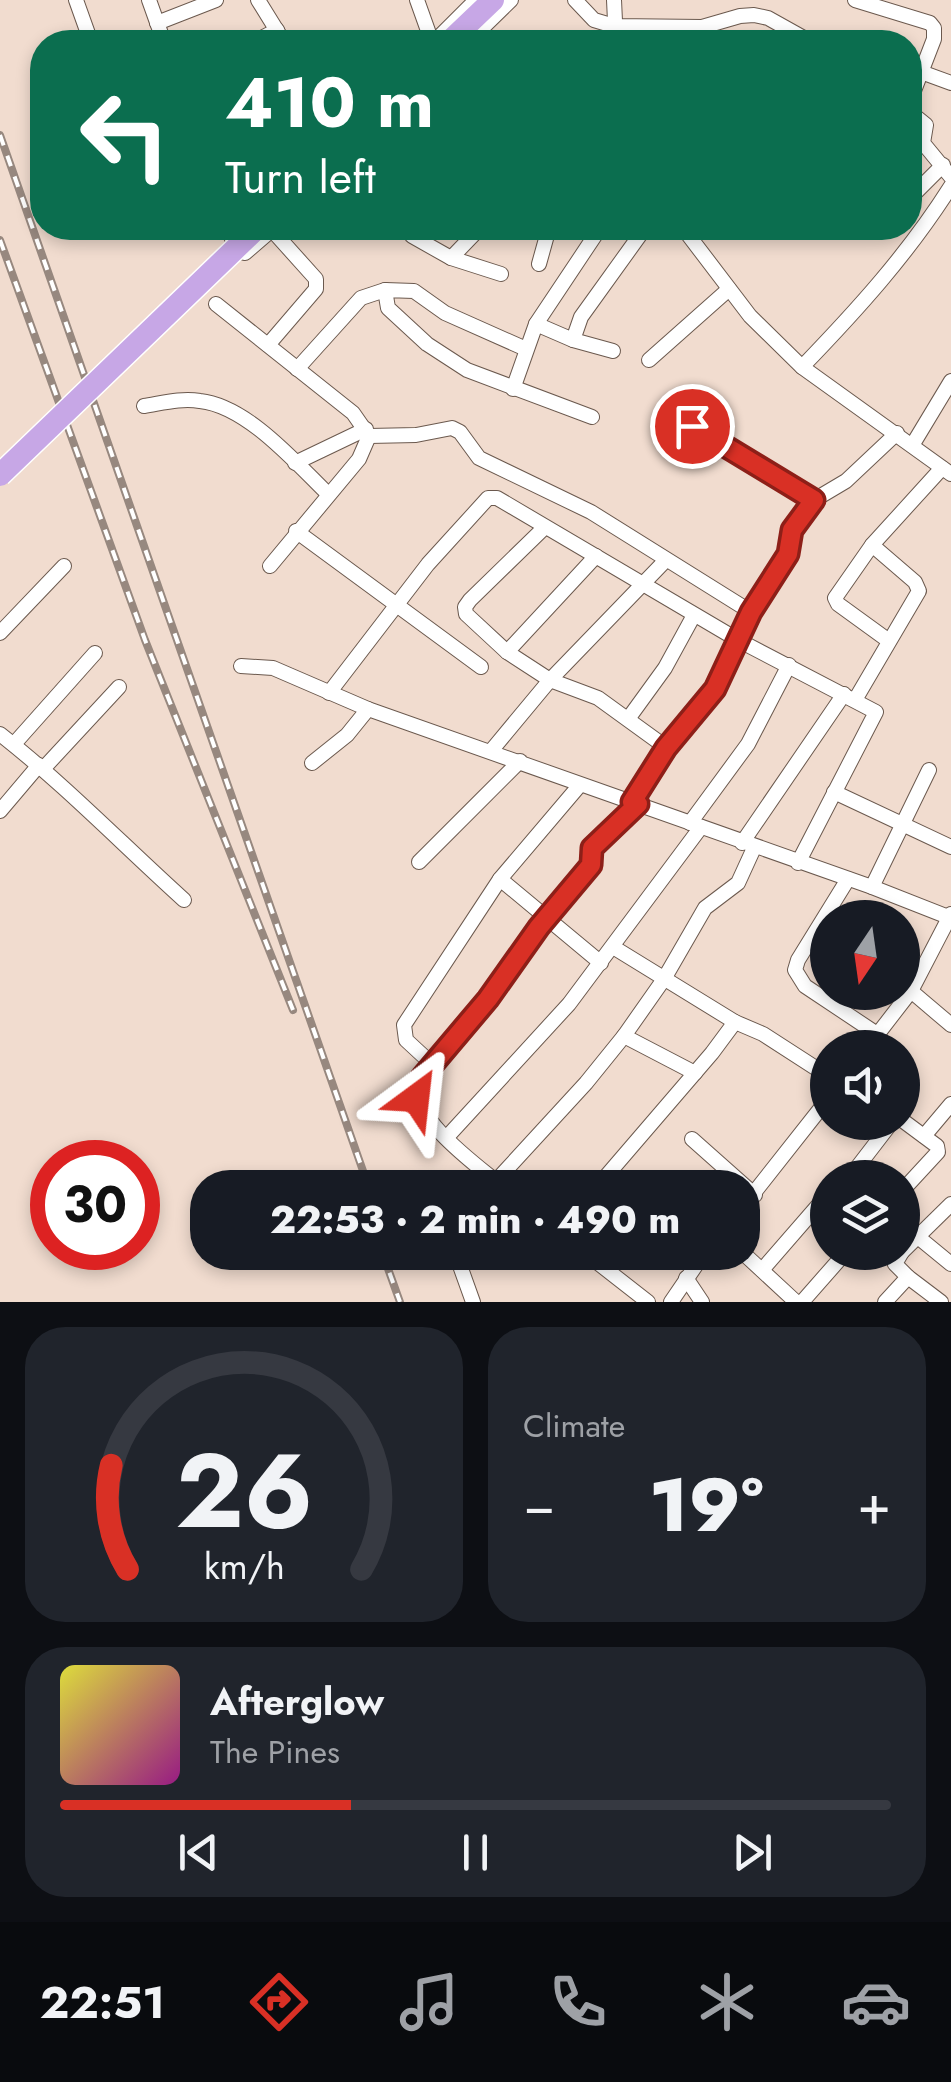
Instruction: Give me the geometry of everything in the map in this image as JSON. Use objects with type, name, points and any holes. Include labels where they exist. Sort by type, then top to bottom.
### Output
[{"type":"main road","points":[[462,30],[493,0]]},
{"type":"main road","points":[[0,475],[255,240]]},
{"type":"street","points":[[76,0],[87,30]]},
{"type":"street","points":[[149,0],[160,30]]},
{"type":"street","points":[[157,22],[216,0]]},
{"type":"street","points":[[258,0],[276,30]]},
{"type":"street","points":[[417,0],[428,30]]},
{"type":"street","points":[[445,30],[476,0]]},
{"type":"street","points":[[481,30],[512,0]]},
{"type":"street","points":[[574,0],[594,20],[614,26],[702,27],[754,16],[768,18],[790,30]]},
{"type":"street","points":[[614,0],[614,30]]},
{"type":"street","points":[[855,0],[934,28],[922,69]]},
{"type":"street","points":[[922,72],[951,83]]},
{"type":"street","points":[[922,141],[947,171],[922,189]]},
{"type":"street","points":[[922,233],[951,186]]},
{"type":"street","points":[[232,240],[238,251],[245,254],[257,240]]},
{"type":"street","points":[[268,345],[316,289],[316,278],[280,240]]},
{"type":"street","points":[[419,240],[451,258],[500,274]]},
{"type":"street","points":[[451,258],[468,240]]},
{"type":"street","points":[[538,264],[545,240]]},
{"type":"street","points":[[513,389],[536,324],[592,240]]},
{"type":"street","points":[[573,340],[581,317],[637,240]]},
{"type":"street","points":[[692,240],[750,316],[802,367],[947,471],[872,545],[837,594],[836,602],[889,641]]},
{"type":"street","points":[[802,367],[917,240]]},
{"type":"street","points":[[649,360],[729,288]]},
{"type":"street","points":[[297,368],[361,298],[385,290],[414,291],[445,312],[526,349]]},
{"type":"street","points":[[385,290],[388,308],[427,344],[467,370],[592,417]]},
{"type":"street","points":[[216,304],[353,413],[368,433],[368,446],[270,566]]},
{"type":"street","points":[[536,324],[613,351]]},
{"type":"street","points":[[914,444],[951,381]]},
{"type":"street","points":[[144,406],[181,400],[225,407],[246,419],[328,494]]},
{"type":"street","points":[[692,426],[814,500]]},
{"type":"street","points":[[295,463],[368,433],[416,435],[452,428],[460,432],[480,458],[577,504],[751,612]]},
{"type":"street","points":[[484,1170],[430,1122],[416,1098],[417,1084],[591,865],[592,848],[635,803],[666,748],[715,689],[751,612],[788,554],[792,530],[814,500],[846,481],[897,433]]},
{"type":"street","points":[[329,692],[428,564],[491,497],[498,498],[738,640],[872,708],[876,714],[798,863]]},
{"type":"street","points":[[544,528],[465,607],[469,619],[550,680],[598,698],[666,748]]},
{"type":"street","points":[[296,531],[481,667]]},
{"type":"street","points":[[512,1170],[624,1036],[664,979],[705,908],[738,883],[748,846],[919,591],[916,582],[872,545]]},
{"type":"street","points":[[508,652],[596,556]]},
{"type":"street","points":[[491,751],[550,680],[666,560]]},
{"type":"street","points":[[0,633],[64,566]]},
{"type":"street","points":[[628,719],[665,668],[694,615]]},
{"type":"street","points":[[14,744],[95,653]]},
{"type":"street","points":[[241,666],[273,668],[368,708],[579,786],[951,916],[920,974]]},
{"type":"street","points":[[447,1137],[602,963],[748,744],[790,666]]},
{"type":"street","points":[[0,811],[120,687]]},
{"type":"street","points":[[312,762],[346,735],[368,708]]},
{"type":"street","points":[[0,734],[106,823],[126,848],[184,900]]},
{"type":"street","points":[[419,862],[520,761]]},
{"type":"street","points":[[872,887],[929,770]]},
{"type":"street","points":[[432,1065],[406,1040],[404,1025],[500,879],[579,786]]},
{"type":"street","points":[[834,792],[951,847]]},
{"type":"street","points":[[500,879],[602,963]]},
{"type":"street","points":[[848,879],[794,970],[805,986],[871,1030]]},
{"type":"street","points":[[614,946],[810,1064]]},
{"type":"street","points":[[920,999],[951,1025]]},
{"type":"street","points":[[880,1030],[896,1010]]},
{"type":"street","points":[[611,1170],[735,1022]]},
{"type":"street","points":[[624,1036],[695,1073]]},
{"type":"street","points":[[924,1136],[950,1107]]},
{"type":"street","points":[[760,1187],[810,1122]]},
{"type":"street","points":[[920,1133],[937,1146],[938,1152],[920,1172]]},
{"type":"street","points":[[692,1139],[726,1170]]},
{"type":"street","points":[[920,1235],[951,1204]]},
{"type":"street","points":[[810,1215],[762,1270],[799,1302],[829,1270]]},
{"type":"street","points":[[920,1239],[951,1264]]},
{"type":"street","points":[[462,1270],[473,1302]]},
{"type":"street","points":[[605,1270],[640,1299]]},
{"type":"street","points":[[671,1302],[692,1270]]},
{"type":"street","points":[[901,1270],[940,1302]]},
{"type":"street","points":[[889,1300],[908,1277]]},
{"type":"street","points":[[686,1278],[702,1302]]},
{"type":"railway","points":[[0,135],[30,221]]},
{"type":"railway","points":[[0,240],[145,640],[293,1010]]},
{"type":"railway","points":[[37,240],[363,1170]]},
{"type":"railway","points":[[388,1270],[400,1302]]},
{"type":"route","points":[[416,1098],[417,1084],[591,865],[592,848],[638,804],[632,802],[666,748],[715,689],[751,612],[788,554],[792,530],[814,500],[692,426]]}]
